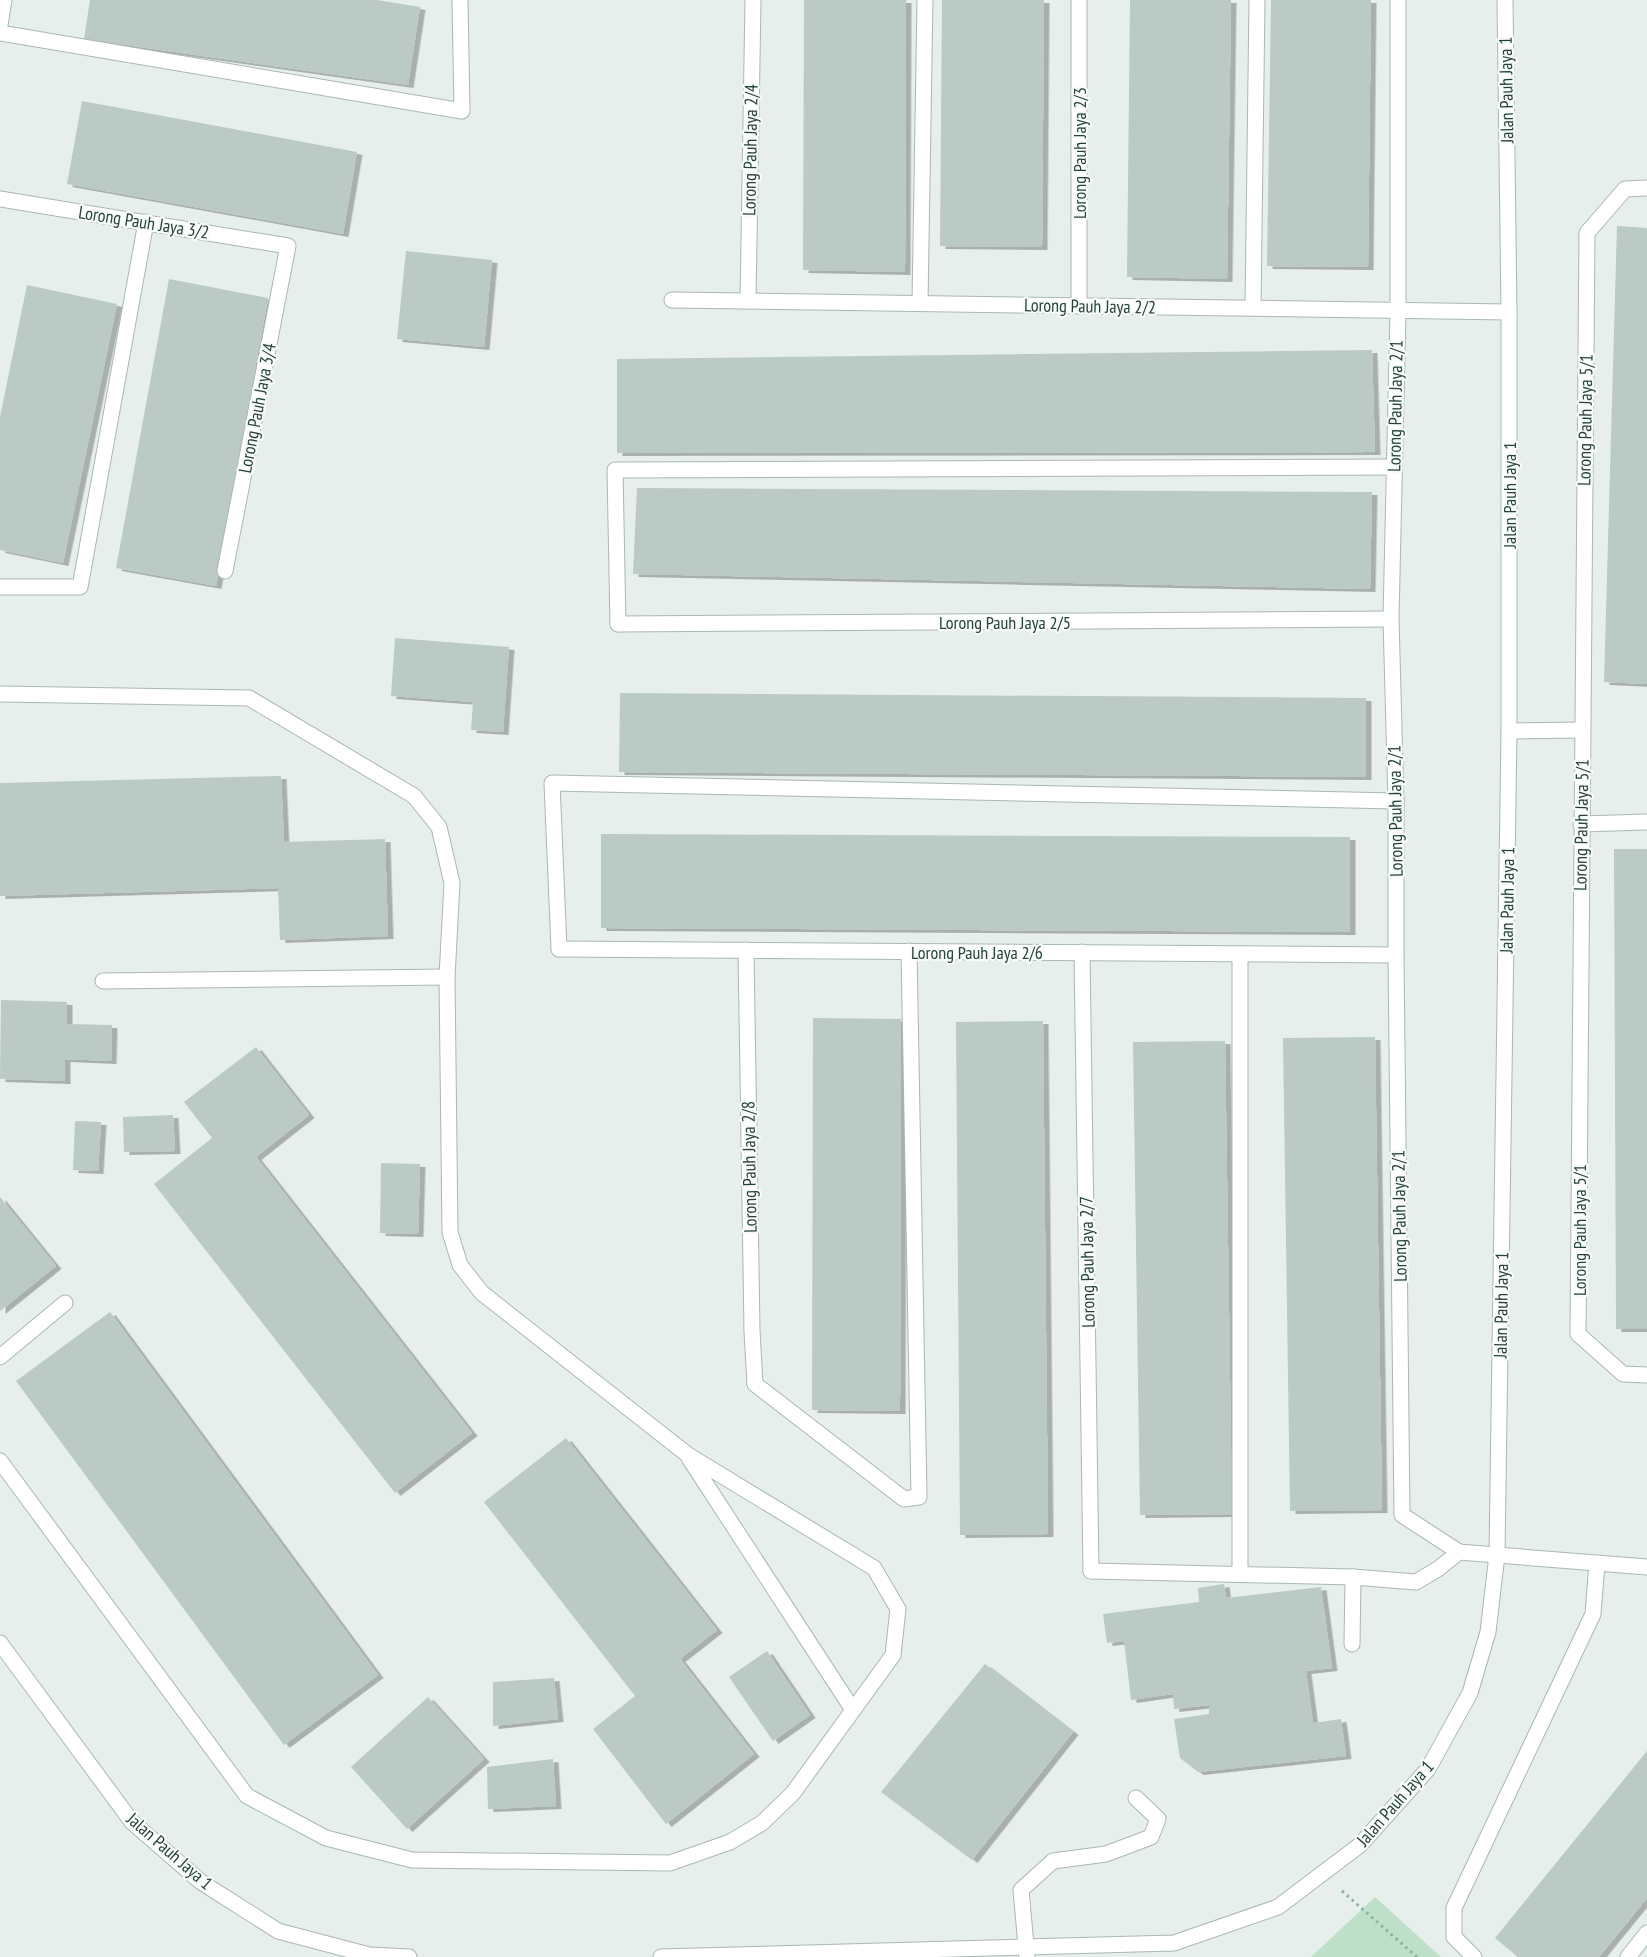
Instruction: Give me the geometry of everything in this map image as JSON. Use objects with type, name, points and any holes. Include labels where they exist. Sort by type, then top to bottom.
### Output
[{"type":"street","points":[[0,25],[4,0]]},
{"type":"street","points":[[0,33],[462,111],[460,0]]},
{"type":"street","name":"Lorong Pauh Jaya 2/4","points":[[748,301],[753,0]]},
{"type":"street","points":[[920,303],[926,0]]},
{"type":"street","name":"Lorong Pauh Jaya 2/3","points":[[1079,0],[1079,306]]},
{"type":"street","points":[[1253,308],[1257,0]]},
{"type":"street","name":"Lorong Pauh Jaya 2/1","points":[[1398,0],[1398,311],[1391,619],[1396,801],[1402,1515],[1459,1552],[1647,1567]]},
{"type":"street","name":"Jalan Pauh Jaya 1","points":[[661,1957],[1027,1952],[1174,1943],[1278,1907],[1360,1845],[1428,1769],[1470,1693],[1488,1632],[1497,1555],[1509,732],[1509,312],[1505,0]]},
{"type":"street","name":"Lorong Pauh Jaya 5/1","points":[[1647,188],[1625,189],[1587,232],[1578,1334],[1623,1374],[1647,1375]]},
{"type":"street","name":"Lorong Pauh Jaya 3/2","points":[[0,199],[288,246]]},
{"type":"street","points":[[0,587],[80,587],[146,222]]},
{"type":"street","name":"Lorong Pauh Jaya 3/4","points":[[225,571],[288,246]]},
{"type":"street","name":"Lorong Pauh Jaya 2/2","points":[[672,300],[1509,312]]},
{"type":"street","name":"Lorong Pauh Jaya 2/5","points":[[1391,619],[618,624],[615,470],[1394,467]]},
{"type":"street","points":[[0,694],[249,698],[414,796],[439,826],[452,883],[447,977],[450,1232],[460,1265],[482,1293],[688,1455],[874,1568],[898,1610],[893,1655],[793,1793],[762,1823],[730,1842],[670,1863],[412,1860],[326,1838],[247,1796],[0,1461]]},
{"type":"street","points":[[1509,732],[1582,730]]},
{"type":"street","name":"Lorong Pauh Jaya 2/6","points":[[1396,801],[552,783],[559,949],[1396,955]]},
{"type":"street","points":[[1581,824],[1647,822]]},
{"type":"street","name":"Lorong Pauh Jaya 2/8","points":[[746,950],[752,1331],[755,1384],[904,1500],[919,1497],[909,951]]},
{"type":"street","name":"Lorong Pauh Jaya 2/7","points":[[1082,952],[1091,1571],[1240,1574]]},
{"type":"street","points":[[1240,954],[1240,1574],[1353,1577],[1416,1582],[1438,1569],[1459,1552]]},
{"type":"street","points":[[103,981],[447,977]]},
{"type":"street","points":[[0,1357],[65,1303]]},
{"type":"street","points":[[688,1455],[853,1710]]},
{"type":"street","points":[[1474,1957],[1454,1937],[1454,1908],[1593,1614],[1597,1563]]},
{"type":"street","points":[[1352,1644],[1353,1577]]},
{"type":"street","name":"Jalan Pauh Jaya 1","points":[[0,1643],[132,1822],[201,1882],[278,1932],[369,1955],[409,1957]]},
{"type":"street","points":[[1027,1952],[1020,1890],[1053,1861],[1106,1854],[1151,1837],[1158,1819],[1136,1798]]},
{"type":"street","points":[[1628,1957],[1647,1933]]},
{"type":"path","points":[[1323,1874],[1417,1957]]},
{"type":"green space","points":[[1375,1897],[1441,1957],[1311,1957]]},
{"type":"building","points":[[90,0],[377,0],[420,7],[408,85],[84,39]]},
{"type":"building","points":[[804,0],[906,0],[905,272],[803,270]]},
{"type":"building","points":[[942,0],[1044,0],[1042,247],[940,246]]},
{"type":"building","points":[[1130,0],[1231,0],[1227,279],[1127,277]]},
{"type":"building","points":[[1271,0],[1371,0],[1368,267],[1267,266]]},
{"type":"building","points":[[82,101],[357,152],[343,234],[67,184]]},
{"type":"building","points":[[1617,226],[1647,228],[1647,684],[1604,682]]},
{"type":"building","points":[[406,251],[492,260],[484,347],[397,339]]},
{"type":"building","points":[[169,279],[268,298],[216,586],[116,568]]},
{"type":"building","points":[[27,285],[117,304],[63,563],[0,550],[0,417]]},
{"type":"building","points":[[1372,350],[1375,452],[617,453],[617,359]]},
{"type":"building","points":[[637,488],[1372,492],[1370,589],[633,574]]},
{"type":"building","points":[[395,638],[509,647],[503,732],[471,730],[473,702],[391,696]]},
{"type":"building","points":[[620,693],[1366,698],[1366,777],[619,772]]},
{"type":"building","points":[[281,776],[284,842],[385,839],[388,936],[280,940],[278,888],[0,896],[0,783]]},
{"type":"building","points":[[601,834],[1350,837],[1350,932],[601,928]]},
{"type":"building","points":[[1614,849],[1647,849],[1647,1329],[1616,1329]]},
{"type":"building","points":[[1,1000],[67,1002],[67,1024],[112,1025],[111,1061],[65,1059],[65,1081],[0,1079]]},
{"type":"building","points":[[813,1018],[901,1019],[900,1411],[812,1410]]},
{"type":"building","points":[[1043,1021],[1048,1534],[960,1535],[956,1022]]},
{"type":"building","points":[[1375,1037],[1382,1510],[1290,1511],[1283,1038]]},
{"type":"building","points":[[1225,1041],[1232,1514],[1140,1515],[1133,1042]]},
{"type":"building","points":[[256,1047],[309,1115],[256,1157],[472,1433],[395,1493],[154,1184],[212,1138],[184,1102]]},
{"type":"building","points":[[173,1115],[175,1151],[124,1152],[123,1117]]},
{"type":"building","points":[[75,1121],[101,1122],[98,1171],[73,1170]]},
{"type":"building","points":[[381,1163],[420,1164],[418,1234],[380,1233]]},
{"type":"building","points":[[0,1197],[56,1266],[0,1311]]},
{"type":"building","points":[[110,1312],[378,1675],[284,1745],[16,1381]]},
{"type":"building","points":[[566,1438],[717,1630],[680,1659],[754,1754],[666,1824],[593,1729],[635,1696],[484,1502]]},
{"type":"building","points":[[1224,1584],[1226,1598],[1321,1587],[1332,1668],[1306,1671],[1313,1723],[1341,1719],[1346,1756],[1198,1772],[1180,1758],[1174,1719],[1209,1714],[1209,1705],[1174,1709],[1173,1694],[1131,1700],[1124,1641],[1107,1643],[1103,1614],[1199,1602],[1198,1588]]},
{"type":"building","points":[[767,1651],[810,1715],[773,1741],[729,1677]]},
{"type":"building","points":[[985,1664],[1073,1732],[972,1860],[881,1792]]},
{"type":"building","points":[[554,1678],[558,1719],[493,1726],[493,1682]]},
{"type":"building","points":[[428,1697],[484,1759],[407,1829],[351,1767]]},
{"type":"building","points":[[1647,1751],[1647,1898],[1599,1957],[1518,1957],[1495,1938]]},
{"type":"building","points":[[553,1759],[556,1806],[488,1809],[487,1767]]}]
